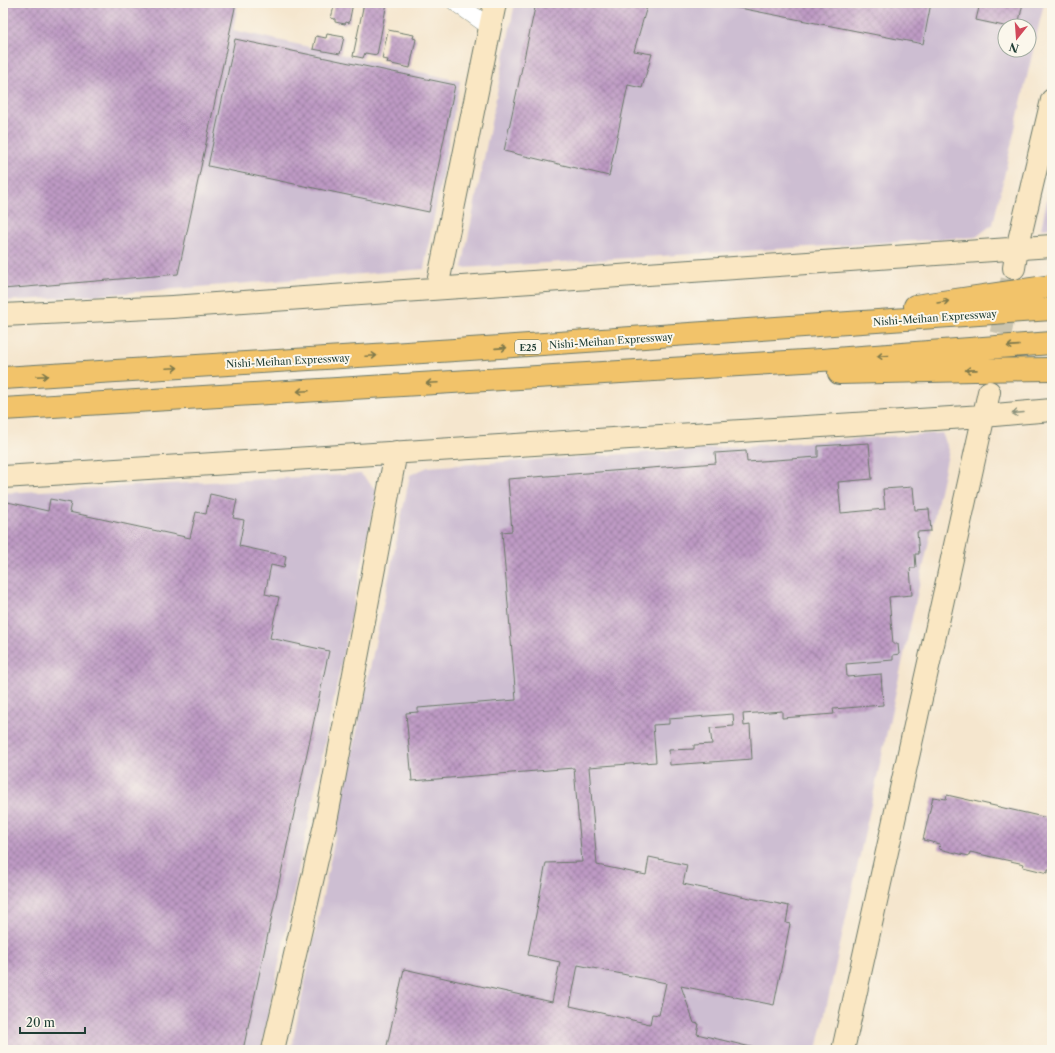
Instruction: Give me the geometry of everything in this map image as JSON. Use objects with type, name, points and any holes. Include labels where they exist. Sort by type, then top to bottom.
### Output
[{"type":"highway","points":[[752,332],[1052,286]]},
{"type":"highway","name":"Nishi-Meihan Expressway","points":[[3,378],[752,332],[1052,309]]},
{"type":"highway","points":[[3,409],[821,360],[1052,343]]},
{"type":"highway","points":[[459,382],[521,383],[1052,369]]},
{"type":"street","points":[[456,3],[490,27]]},
{"type":"street","points":[[437,288],[495,3]]},
{"type":"street","points":[[1016,258],[1052,100]]},
{"type":"street","points":[[3,315],[172,307],[437,288],[1016,258],[1052,246]]},
{"type":"street","points":[[843,1050],[989,392]]},
{"type":"street","points":[[3,477],[983,416],[1052,410]]},
{"type":"street","points":[[273,1050],[327,816],[396,452]]},
{"type":"shaded area","points":[[3,3],[238,3],[233,30],[460,81],[424,269],[100,295],[3,301]]},
{"type":"shaded area","points":[[515,3],[1044,3],[1037,33],[1037,18],[997,18],[997,58],[1031,58],[993,224],[976,237],[462,268]]},
{"type":"shaded area","points":[[1052,175],[1052,227],[1041,229]]},
{"type":"shaded area","points":[[942,433],[949,450],[817,1050],[291,1050],[410,475],[428,467]]},
{"type":"shaded area","points":[[361,474],[377,491],[261,1050],[3,1050],[3,493]]},
{"type":"building","points":[[3,3],[236,3],[178,274],[3,289]]},
{"type":"building","points":[[335,3],[353,3],[349,23],[346,22],[345,24],[335,22],[335,19],[331,18]]},
{"type":"building","points":[[364,3],[387,3],[377,55],[365,53],[363,58],[353,56]]},
{"type":"building","points":[[536,3],[648,3],[634,51],[652,54],[642,88],[628,85],[609,176],[504,151]]},
{"type":"building","points":[[714,3],[931,3],[923,44]]},
{"type":"building","points":[[980,3],[1023,3],[1020,18],[997,18],[997,24],[976,20]]},
{"type":"building","points":[[388,30],[414,35],[413,38],[416,39],[410,68],[387,63],[388,60],[382,59]]},
{"type":"building","points":[[327,34],[344,37],[340,54],[313,49],[316,36],[326,38]]},
{"type":"building","points":[[235,39],[455,85],[429,212],[208,166]]},
{"type":"building","points":[[869,443],[872,479],[838,482],[841,513],[885,509],[883,489],[913,487],[915,510],[929,509],[931,531],[917,532],[919,554],[915,554],[916,568],[910,568],[912,595],[889,597],[893,644],[898,644],[899,654],[893,655],[893,660],[846,664],[847,677],[881,674],[883,705],[833,709],[834,714],[782,718],[782,711],[743,714],[744,726],[750,725],[752,759],[670,765],[669,750],[694,749],[694,745],[712,744],[710,728],[734,726],[733,714],[669,719],[669,724],[653,725],[656,762],[589,767],[597,865],[646,875],[649,857],[687,865],[683,884],[789,906],[786,923],[790,924],[774,1005],[681,986],[694,1023],[699,1024],[697,1034],[763,1050],[386,1050],[404,969],[552,1002],[560,962],[528,955],[546,863],[582,862],[574,768],[412,781],[406,713],[418,712],[418,708],[516,700],[502,532],[512,531],[508,479],[716,463],[715,453],[746,451],[747,462],[818,457],[818,446]],"holes":[[[578,965],[666,983],[659,1015],[652,1014],[650,1024],[570,1006]]]},
{"type":"building","points":[[210,494],[237,500],[233,518],[244,520],[239,546],[286,556],[284,568],[271,565],[265,594],[279,597],[270,638],[329,651],[243,1050],[3,1050],[3,501],[48,511],[50,499],[71,503],[69,512],[190,538],[196,512],[206,514]]},
{"type":"building","points":[[947,795],[1052,819],[1052,870],[1048,869],[1048,873],[1023,867],[1024,864],[970,852],[969,856],[939,849],[940,844],[923,840],[933,797],[946,799]]},
{"type":"tunnel","points":[[994,366],[1014,268]]}]
